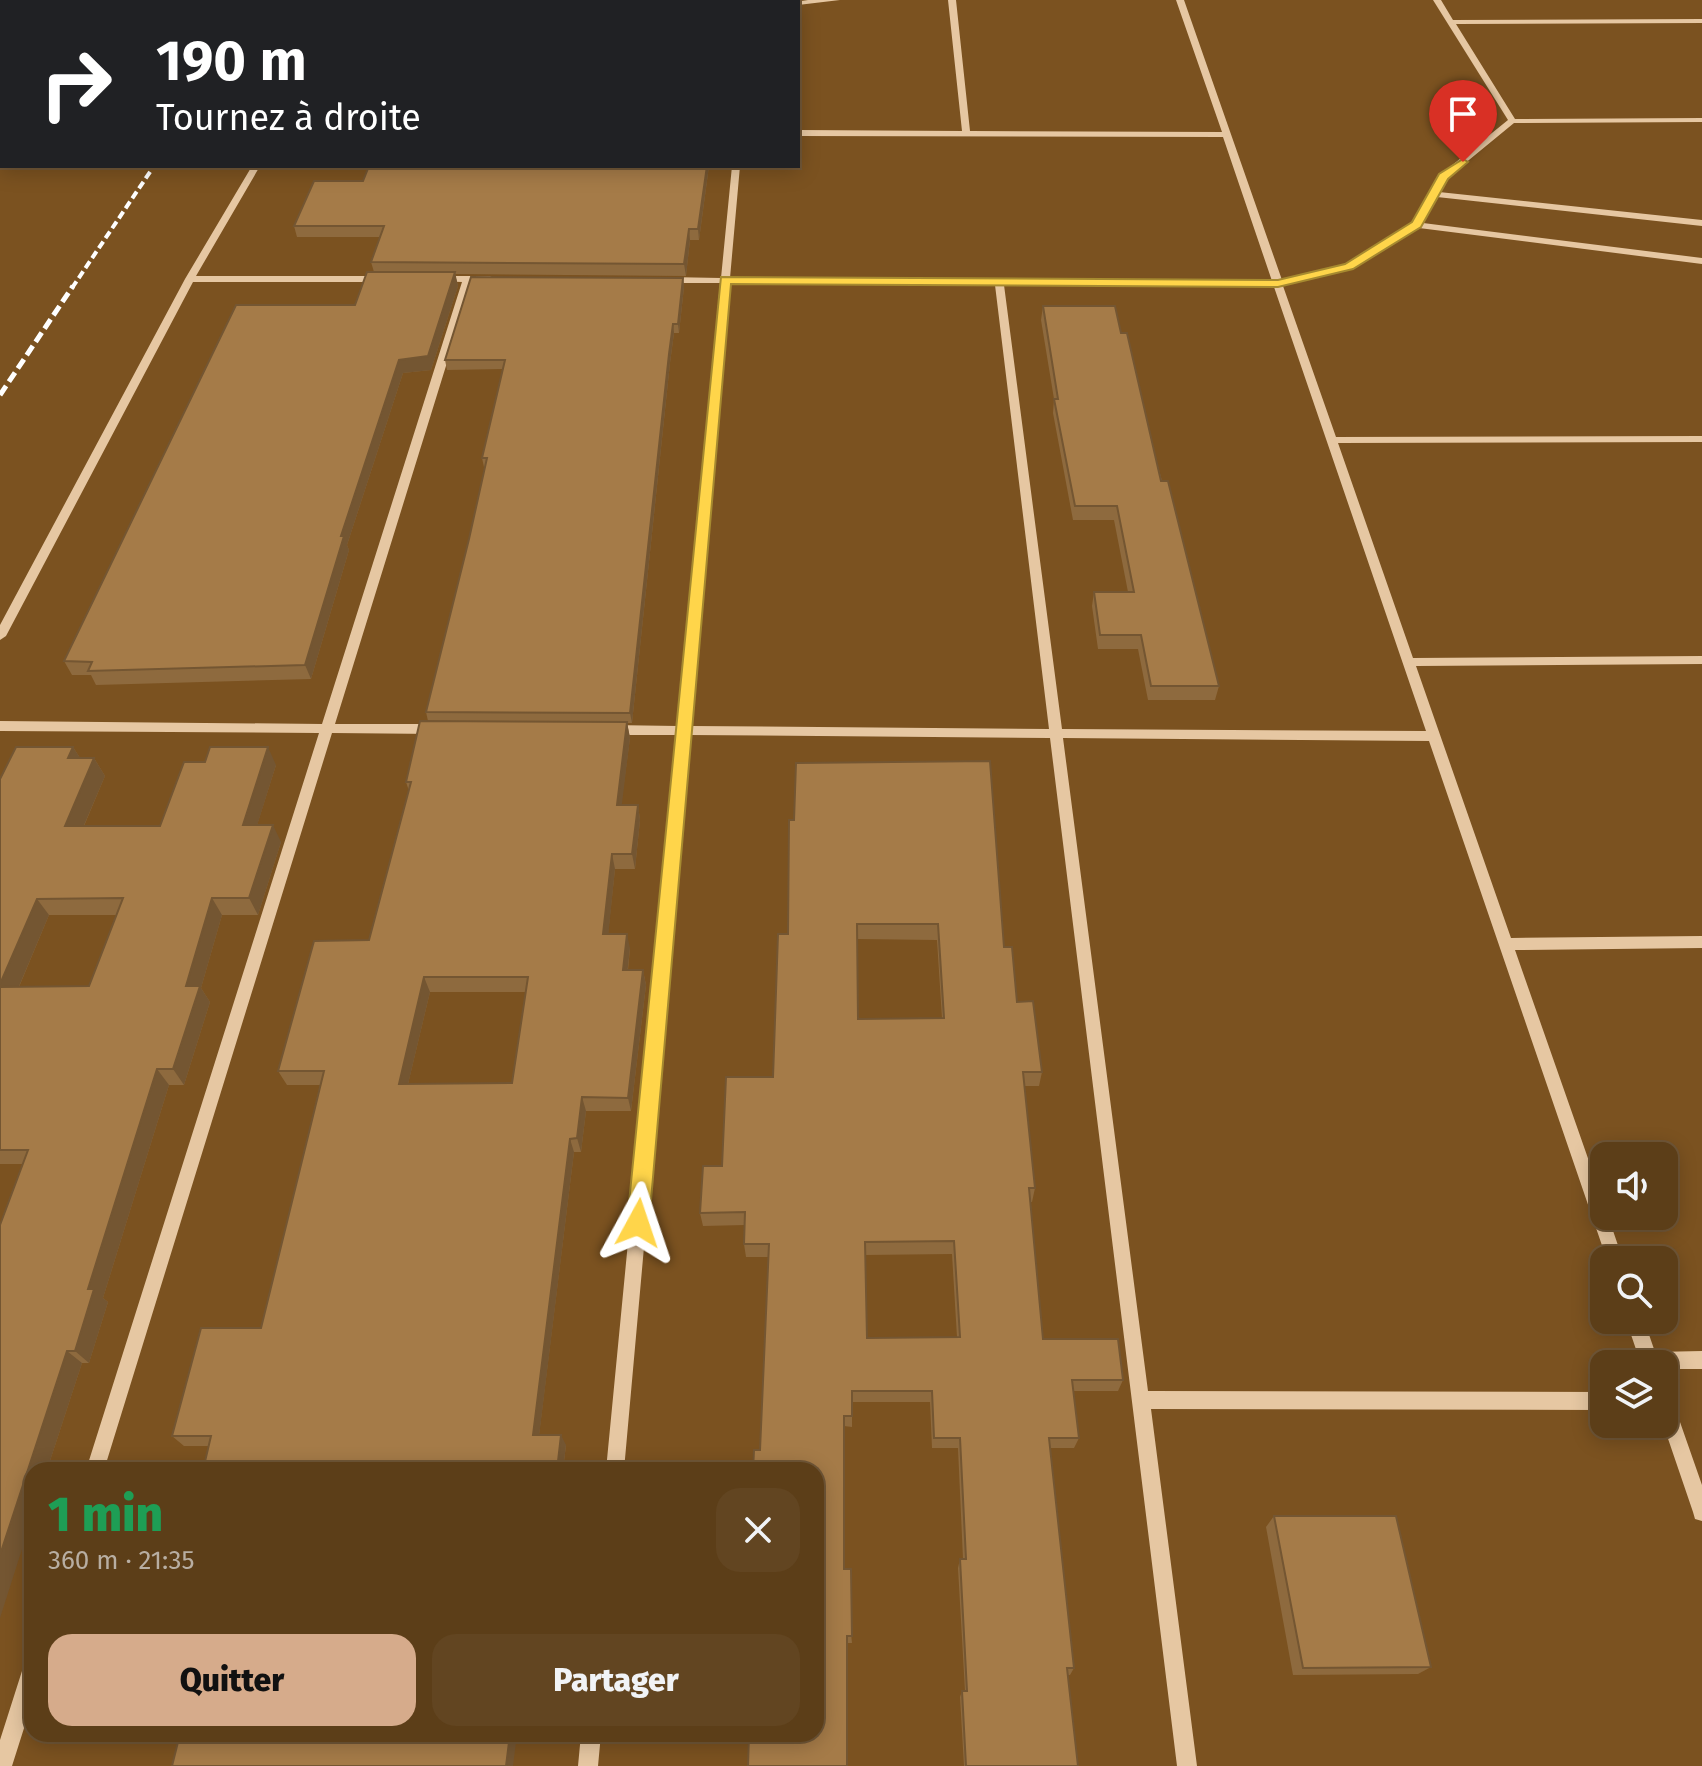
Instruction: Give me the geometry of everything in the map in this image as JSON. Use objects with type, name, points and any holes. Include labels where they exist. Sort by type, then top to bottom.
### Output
[{"type":"street","points":[[800,3],[836,0]]},
{"type":"street","points":[[952,0],[966,133]]},
{"type":"street","points":[[1180,0],[1610,1246]]},
{"type":"street","points":[[1437,0],[1512,121]]},
{"type":"street","points":[[1451,22],[1702,21]]},
{"type":"street","points":[[650,280],[1278,284],[1349,267],[1417,225],[1443,177],[1512,121],[1702,120]]},
{"type":"street","points":[[800,133],[1227,135]]},
{"type":"street","points":[[0,636],[190,279],[255,168]]},
{"type":"street","points":[[616,1462],[736,168]]},
{"type":"street","points":[[1434,194],[1702,223]]},
{"type":"street","points":[[1417,225],[1702,261]]},
{"type":"street","points":[[190,279],[391,279]]},
{"type":"street","points":[[422,279],[499,279]]},
{"type":"street","points":[[98,1462],[468,279]]},
{"type":"street","points":[[999,282],[1187,1766]]},
{"type":"street","points":[[1332,440],[1702,439]]},
{"type":"street","points":[[1408,662],[1702,660]]},
{"type":"street","points":[[0,726],[451,729]]},
{"type":"street","points":[[591,730],[1434,736]]},
{"type":"street","points":[[1506,944],[1702,942]]},
{"type":"street","points":[[1678,1361],[1702,1360]]},
{"type":"street","points":[[1140,1400],[1590,1401]]},
{"type":"street","points":[[1676,1438],[1702,1512]]},
{"type":"street","points":[[2,1766],[24,1696]]},
{"type":"street","points":[[588,1766],[590,1742]]},
{"type":"building","points":[[368,168],[707,168],[698,229],[689,229],[684,264],[371,262],[384,226],[294,226],[314,181],[363,181]]},
{"type":"building","points":[[367,272],[455,272],[428,356],[399,360],[341,536],[344,536],[305,665],[88,671],[92,662],[64,661],[236,305],[355,305]]},
{"type":"building","points":[[471,277],[683,278],[678,324],[673,324],[669,354],[630,713],[426,712],[469,539],[487,458],[482,458],[505,360],[445,360]]},
{"type":"building","points":[[1043,306],[1115,306],[1121,333],[1127,333],[1161,481],[1168,481],[1219,686],[1151,686],[1141,635],[1100,635],[1094,592],[1134,592],[1117,506],[1075,506],[1054,399],[1058,399]]},
{"type":"building","points":[[420,721],[627,722],[617,805],[638,805],[632,854],[612,854],[603,934],[627,934],[623,970],[643,970],[628,1098],[582,1097],[577,1138],[570,1139],[533,1435],[561,1435],[558,1462],[205,1462],[211,1436],[172,1436],[201,1328],[261,1328],[324,1071],[278,1071],[314,941],[369,940],[411,782],[406,782]],"holes":[[[424,977],[528,977],[512,1083],[399,1084]]]},
{"type":"building","points":[[16,747],[73,747],[68,758],[94,758],[65,826],[160,826],[184,762],[205,762],[210,747],[268,747],[243,825],[273,825],[249,898],[212,898],[186,986],[200,986],[173,1069],[157,1069],[88,1289],[94,1289],[75,1351],[67,1351],[31,1462],[24,1462],[24,1482],[0,1555],[0,1225],[28,1150],[0,1150],[0,987],[89,986],[123,898],[37,899],[0,984],[0,779]]},
{"type":"building","points":[[990,761],[1004,947],[1012,947],[1017,1002],[1033,1001],[1042,1072],[1023,1072],[1035,1188],[1029,1188],[1043,1339],[1118,1339],[1123,1380],[1072,1380],[1079,1438],[1049,1438],[1074,1668],[1067,1668],[1078,1766],[966,1766],[962,1691],[967,1691],[960,1559],[966,1559],[960,1438],[934,1438],[932,1391],[852,1391],[852,1416],[844,1416],[844,1569],[851,1569],[852,1636],[847,1636],[847,1766],[748,1766],[749,1742],[824,1742],[824,1462],[753,1462],[754,1450],[760,1450],[769,1244],[744,1244],[745,1212],[700,1213],[703,1166],[722,1166],[726,1077],[773,1077],[778,934],[788,934],[789,820],[794,820],[796,763]],"holes":[[[857,924],[938,924],[944,1018],[858,1019]],[[954,1241],[960,1337],[867,1338],[865,1242]]]},
{"type":"building","points":[[1274,1516],[1396,1516],[1431,1667],[1303,1668]]},
{"type":"building","points":[[178,1742],[509,1742],[506,1766],[172,1766]]},
{"type":"railway","points":[[72,288],[153,168]]},
{"type":"railway","points":[[0,395],[73,286]]},
{"type":"route","points":[[638,1223],[725,280],[1278,284],[1349,267],[1417,225],[1443,177],[1463,162]]}]
